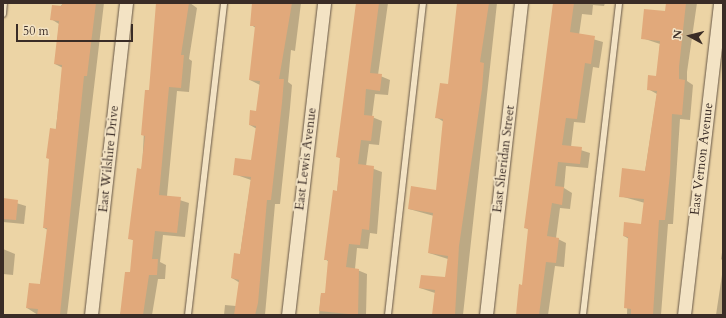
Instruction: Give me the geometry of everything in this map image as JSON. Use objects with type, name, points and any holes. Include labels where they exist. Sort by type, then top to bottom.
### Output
[{"type":"street","name":"East Wilshire Drive","points":[[91,315],[126,3]]},
{"type":"street","name":"East Lewis Avenue","points":[[288,315],[324,3]]},
{"type":"street","name":"East Sheridan Street","points":[[486,315],[522,3]]},
{"type":"street","name":"East Vernon Avenue","points":[[684,315],[720,3]]},
{"type":"lane","points":[[3,14],[4,3]]},
{"type":"lane","points":[[188,315],[224,3]]},
{"type":"lane","points":[[388,315],[423,3]]},
{"type":"lane","points":[[583,315],[619,3]]},
{"type":"building","points":[[62,3],[96,3],[87,76],[84,76],[60,315],[37,315],[38,309],[26,308],[29,283],[40,284],[47,228],[43,228],[49,159],[46,158],[50,128],[56,129],[62,65],[54,64],[59,21],[50,20],[52,5],[62,6]]},
{"type":"building","points":[[156,3],[189,3],[181,55],[184,55],[181,88],[169,87],[159,195],[181,197],[177,233],[155,231],[152,259],[158,259],[157,275],[149,275],[143,315],[120,315],[125,272],[130,272],[133,240],[128,239],[137,168],[141,169],[145,136],[141,135],[145,90],[149,90]]},
{"type":"building","points":[[252,3],[292,3],[279,79],[284,79],[282,103],[271,200],[267,200],[258,303],[255,315],[234,315],[239,280],[231,278],[234,253],[240,254],[251,177],[233,175],[235,158],[251,160],[256,126],[249,125],[250,110],[256,111],[260,81],[249,80],[255,26],[250,26]]},
{"type":"building","points":[[356,3],[379,3],[370,73],[382,74],[380,91],[366,89],[364,115],[374,116],[371,141],[361,140],[358,164],[374,166],[369,230],[362,229],[360,245],[349,244],[346,267],[359,269],[358,315],[319,311],[321,293],[325,293],[328,260],[324,260],[333,190],[337,191],[340,158],[336,157]]},
{"type":"building","points":[[457,3],[489,3],[480,62],[484,63],[482,89],[459,246],[455,315],[432,315],[435,290],[419,288],[421,275],[445,277],[448,256],[428,253],[433,213],[408,209],[411,186],[436,190],[443,119],[435,118],[440,83],[448,84]]},
{"type":"building","points":[[553,3],[574,3],[570,32],[595,36],[591,64],[585,63],[577,119],[566,118],[562,145],[582,147],[580,164],[558,162],[555,186],[564,187],[562,205],[552,203],[547,236],[559,238],[556,263],[546,262],[539,315],[516,315],[519,284],[522,285],[528,229],[524,228]]},
{"type":"building","points":[[666,3],[686,3],[679,67],[679,79],[685,80],[682,115],[672,114],[670,174],[665,220],[659,220],[653,315],[631,315],[631,309],[624,308],[628,237],[623,236],[624,222],[641,224],[644,199],[619,197],[622,168],[645,171],[657,91],[647,90],[648,75],[656,76],[660,41],[641,39],[644,9],[665,11]]},
{"type":"building","points":[[3,198],[18,200],[16,220],[3,219]]}]
